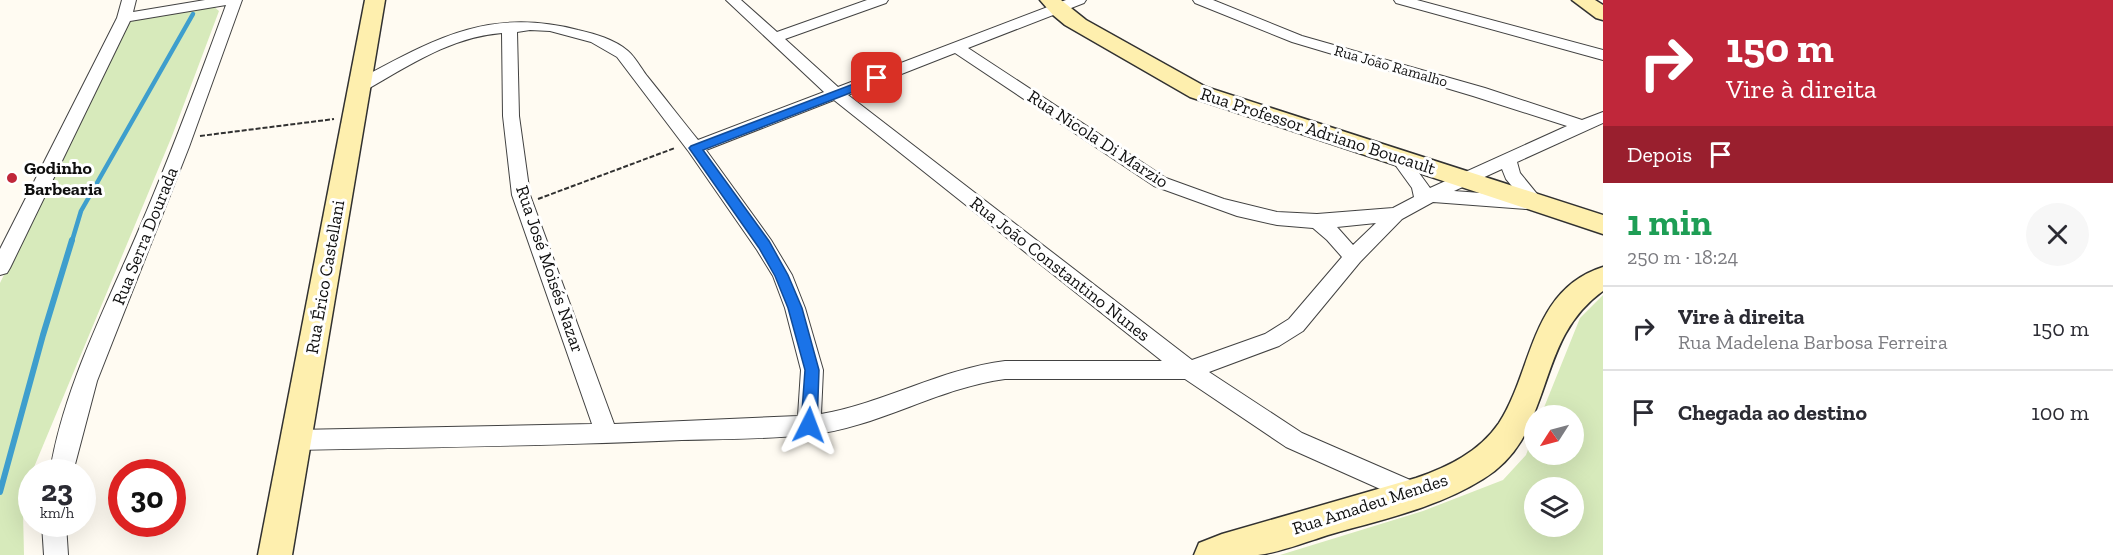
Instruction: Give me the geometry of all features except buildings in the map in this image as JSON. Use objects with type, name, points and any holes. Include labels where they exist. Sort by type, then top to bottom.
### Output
[{"type":"street","points":[[0,268],[124,18],[129,0]]},
{"type":"street","points":[[124,18],[233,0]]},
{"type":"street","name":"Rua Serra Dourada","points":[[64,459],[86,381],[186,138],[233,0]]},
{"type":"street","name":"Rua Érico Castellani","points":[[275,555],[375,0]]},
{"type":"street","name":"Rua João Constantino Nunes","points":[[735,0],[836,94],[1189,370],[1294,440],[1416,494]]},
{"type":"street","points":[[775,38],[881,0]]},
{"type":"street","points":[[693,146],[958,48],[1053,4],[1079,0]]},
{"type":"street","name":"Rua João Ramalho","points":[[1200,0],[1297,39],[1479,92],[1584,126]]},
{"type":"street","points":[[1401,0],[1601,54]]},
{"type":"street","points":[[1582,0],[1603,14]]},
{"type":"street","name":"Rua Professor Adriano Boucault","points":[[1053,4],[1165,76],[1198,92],[1539,202],[1603,225]]},
{"type":"street","points":[[360,86],[431,47],[484,30],[530,26],[574,32],[596,39],[622,54],[693,146],[764,245],[782,275],[795,308],[812,370],[809,425]]},
{"type":"street","name":"Rua José Moisés Nazar","points":[[508,28],[514,151],[525,204],[607,434]]},
{"type":"street","name":"Rua Nicola Di Marzio","points":[[958,48],[1160,182],[1192,195],[1265,216],[1318,222],[1396,214]]},
{"type":"street","points":[[296,440],[607,434],[809,425],[841,420],[960,377],[983,372],[1189,370],[1272,340],[1296,325],[1353,257],[1396,214],[1465,178],[1603,117]]},
{"type":"street","points":[[1400,159],[1427,198]]},
{"type":"street","points":[[1508,159],[1512,175],[1539,202]]},
{"type":"street","points":[[1427,198],[1539,202]]},
{"type":"street","points":[[1318,222],[1353,257]]},
{"type":"street","name":"Rua Amadeu Mendes","points":[[1211,555],[1251,540],[1416,494],[1454,479],[1491,455],[1509,434],[1523,403],[1546,337],[1573,299],[1603,277]]},
{"type":"street","points":[[55,537],[56,555]]},
{"type":"path","points":[[186,138],[353,117]]},
{"type":"path","points":[[525,204],[693,146]]},
{"type":"green space","points":[[213,6],[219,11],[172,136],[37,459],[18,459],[18,537],[24,537],[24,555],[0,555],[0,283],[127,23],[135,19]]},
{"type":"green space","points":[[1603,295],[1603,555],[1280,555],[1423,511],[1503,480],[1524,457],[1524,465],[1584,465],[1584,405],[1545,405],[1580,318]]},
{"type":"waterway","points":[[72,241],[81,211],[193,14]]},
{"type":"waterway","points":[[0,492],[72,240]]},
{"type":"place","name":"Godinho Barbearia","points":[[12,178]]},
{"type":"route","points":[[809,425],[812,370],[806,339],[782,275],[764,245],[695,148],[877,78]]}]
